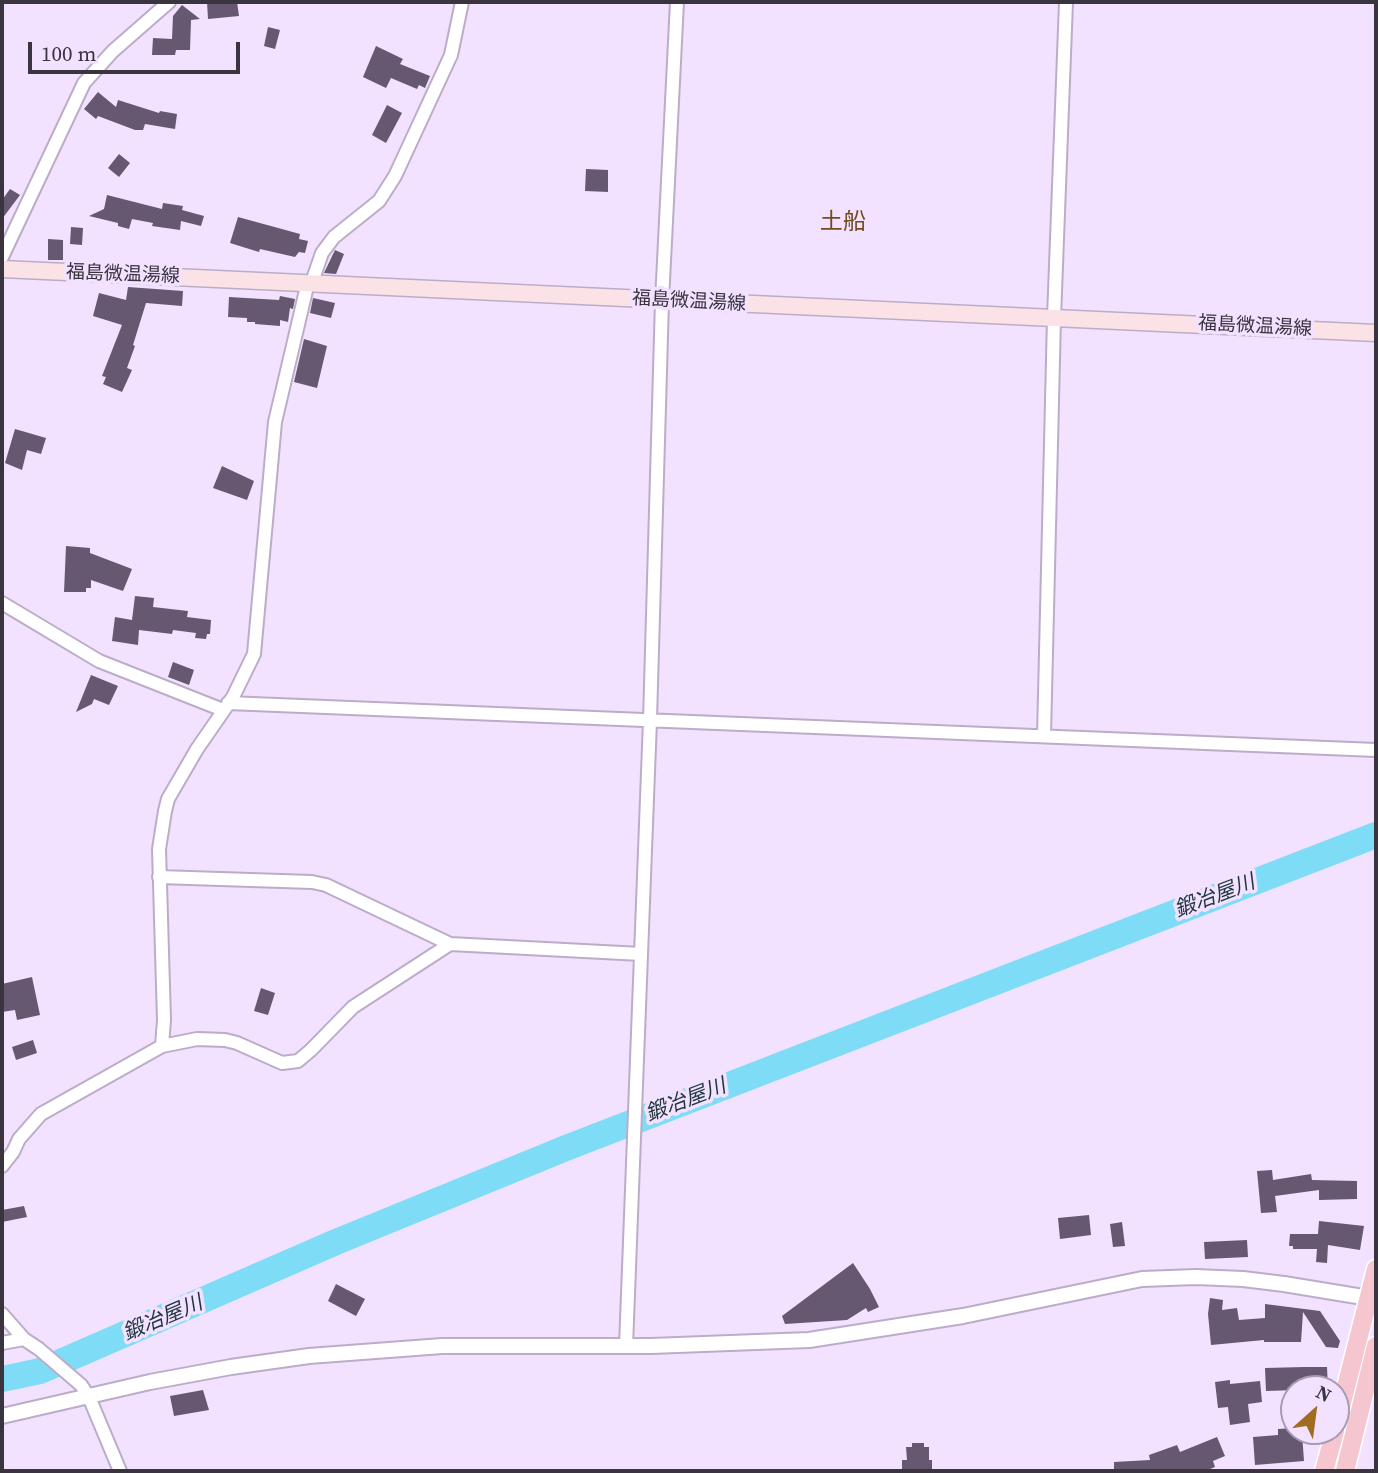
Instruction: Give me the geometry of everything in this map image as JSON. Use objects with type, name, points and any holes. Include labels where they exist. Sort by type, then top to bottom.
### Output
[{"type":"main road","name":"福島微温湯線","points":[[2,269],[1376,333]]},
{"type":"main road","points":[[1350,1378],[1373,1299],[1376,1269]]},
{"type":"main road","points":[[1345,1471],[1376,1346]]},
{"type":"main road","points":[[1324,1471],[1331,1445]]},
{"type":"street","points":[[2,257],[85,83],[113,51],[169,2]]},
{"type":"street","points":[[162,1046],[164,1020],[160,837],[168,799],[252,662],[257,643],[275,422],[310,282],[322,253],[334,237],[379,201],[395,176],[451,55],[462,2]]},
{"type":"street","points":[[626,1346],[650,720],[662,301],[677,2]]},
{"type":"street","points":[[1044,736],[1054,318],[1066,2]]},
{"type":"street","points":[[2,603],[99,661],[226,706],[650,720],[1376,750]]},
{"type":"street","points":[[159,877],[321,883],[450,944],[641,954]]},
{"type":"street","points":[[2,1166],[13,1153],[19,1139],[41,1114],[162,1046],[197,1039],[225,1040],[282,1063],[298,1061],[353,1007],[450,944]]},
{"type":"street","points":[[2,1416],[231,1367],[309,1356],[442,1346],[626,1346],[809,1340],[963,1316],[1142,1279],[1243,1279],[1373,1299]]},
{"type":"street","points":[[2,1314],[24,1339],[74,1379],[89,1396],[120,1471]]},
{"type":"street","points":[[2,1343],[24,1339]]},
{"type":"building","points":[[207,2],[237,2],[239,16],[208,19]]},
{"type":"building","points":[[182,5],[200,19],[191,20],[190,50],[176,50],[175,55],[152,55],[153,38],[172,39],[173,16]]},
{"type":"building","points":[[268,27],[280,30],[275,49],[264,46]]},
{"type":"building","points":[[376,46],[403,59],[400,64],[430,76],[425,88],[419,85],[417,89],[391,78],[386,88],[363,77]]},
{"type":"building","points":[[98,92],[116,107],[118,100],[159,113],[177,114],[175,129],[145,124],[143,130],[135,130],[98,116],[96,119],[84,109]]},
{"type":"building","points":[[387,105],[402,113],[386,143],[372,135]]},
{"type":"building","points":[[119,154],[130,163],[119,177],[108,168]]},
{"type":"building","points":[[586,169],[608,170],[608,192],[585,191]]},
{"type":"building","points":[[10,189],[20,195],[2,219],[2,200]]},
{"type":"building","points":[[107,195],[162,209],[163,203],[183,206],[182,210],[204,216],[201,226],[181,221],[180,230],[152,226],[153,223],[132,219],[129,229],[118,226],[118,223],[89,216],[104,209]]},
{"type":"building","points":[[238,217],[300,234],[299,239],[308,241],[305,253],[299,252],[295,257],[260,249],[259,252],[230,243]]},
{"type":"building","points":[[71,227],[83,228],[82,245],[70,244]]},
{"type":"building","points":[[48,239],[63,240],[63,260],[48,260]]},
{"type":"building","points":[[335,250],[344,254],[336,274],[324,273]]},
{"type":"building","points":[[128,287],[183,291],[182,306],[146,303],[127,368],[132,370],[122,392],[103,384],[106,377],[102,376],[122,325],[93,316],[99,293],[126,300]]},
{"type":"building","points":[[280,296],[295,299],[293,309],[290,308],[288,322],[280,320],[280,326],[255,324],[247,322],[247,318],[228,317],[229,297],[279,300]]},
{"type":"building","points":[[313,298],[335,303],[331,318],[310,313]]},
{"type":"building","points":[[304,339],[327,346],[317,388],[294,382]]},
{"type":"building","points":[[15,429],[46,438],[41,454],[27,450],[22,470],[5,463]]},
{"type":"building","points":[[222,466],[254,481],[247,500],[213,488]]},
{"type":"building","points":[[66,546],[90,548],[90,553],[132,569],[123,591],[91,580],[91,588],[86,588],[86,592],[64,592]]},
{"type":"building","points":[[135,596],[154,598],[153,607],[188,611],[187,617],[211,620],[210,634],[207,634],[206,639],[195,638],[196,633],[173,630],[172,634],[139,630],[138,645],[112,641],[115,617],[132,620]]},
{"type":"building","points":[[173,662],[194,670],[189,685],[168,677]]},
{"type":"building","points":[[91,675],[118,686],[109,705],[94,699],[92,704],[76,712]]},
{"type":"building","points":[[32,977],[40,1015],[17,1020],[15,1010],[2,1012],[2,984]]},
{"type":"building","points":[[261,988],[275,993],[268,1015],[254,1011]]},
{"type":"building","points":[[33,1040],[37,1053],[16,1060],[12,1047]]},
{"type":"building","points":[[1272,1170],[1273,1180],[1311,1174],[1312,1180],[1357,1181],[1357,1199],[1319,1200],[1319,1190],[1275,1196],[1277,1212],[1261,1213],[1257,1171]]},
{"type":"building","points":[[24,1206],[27,1217],[2,1222],[2,1210]]},
{"type":"building","points":[[1089,1215],[1091,1235],[1060,1239],[1058,1218]]},
{"type":"building","points":[[1319,1221],[1364,1226],[1360,1250],[1328,1245],[1327,1263],[1316,1262],[1317,1249],[1293,1249],[1293,1246],[1289,1246],[1290,1234],[1318,1234]]},
{"type":"building","points":[[1122,1222],[1125,1246],[1113,1247],[1110,1224]]},
{"type":"building","points":[[1247,1240],[1248,1257],[1205,1259],[1204,1242]]},
{"type":"building","points":[[853,1263],[879,1307],[868,1312],[866,1308],[847,1320],[785,1324],[782,1316]]},
{"type":"building","points":[[336,1284],[365,1299],[356,1316],[328,1301]]},
{"type":"building","points":[[1210,1298],[1223,1300],[1222,1310],[1237,1308],[1239,1320],[1265,1318],[1265,1304],[1320,1311],[1340,1341],[1338,1348],[1326,1347],[1303,1312],[1301,1342],[1264,1340],[1211,1345],[1208,1314]]},
{"type":"building","points":[[1327,1367],[1327,1375],[1280,1375],[1280,1391],[1266,1391],[1265,1368]]},
{"type":"building","points":[[1230,1380],[1230,1384],[1260,1381],[1262,1402],[1248,1404],[1250,1422],[1230,1425],[1228,1407],[1218,1408],[1215,1382]]},
{"type":"building","points":[[203,1390],[209,1410],[174,1416],[170,1396]]},
{"type":"building","points":[[1278,1429],[1280,1445],[1303,1445],[1304,1461],[1255,1465],[1253,1437],[1278,1435]]},
{"type":"building","points":[[1217,1437],[1225,1456],[1213,1461],[1215,1467],[1205,1471],[1114,1471],[1114,1462],[1150,1460],[1149,1455],[1177,1445],[1180,1452]]},
{"type":"building","points":[[912,1443],[924,1443],[924,1447],[929,1447],[932,1471],[902,1471],[902,1460],[907,1460],[906,1447],[912,1447]]},
{"type":"waterway","name":"鍛冶屋川","points":[[2,1379],[40,1371],[336,1242],[566,1148],[1376,835]]},
{"type":"district","name":"土船","points":[[843,223]]}]
